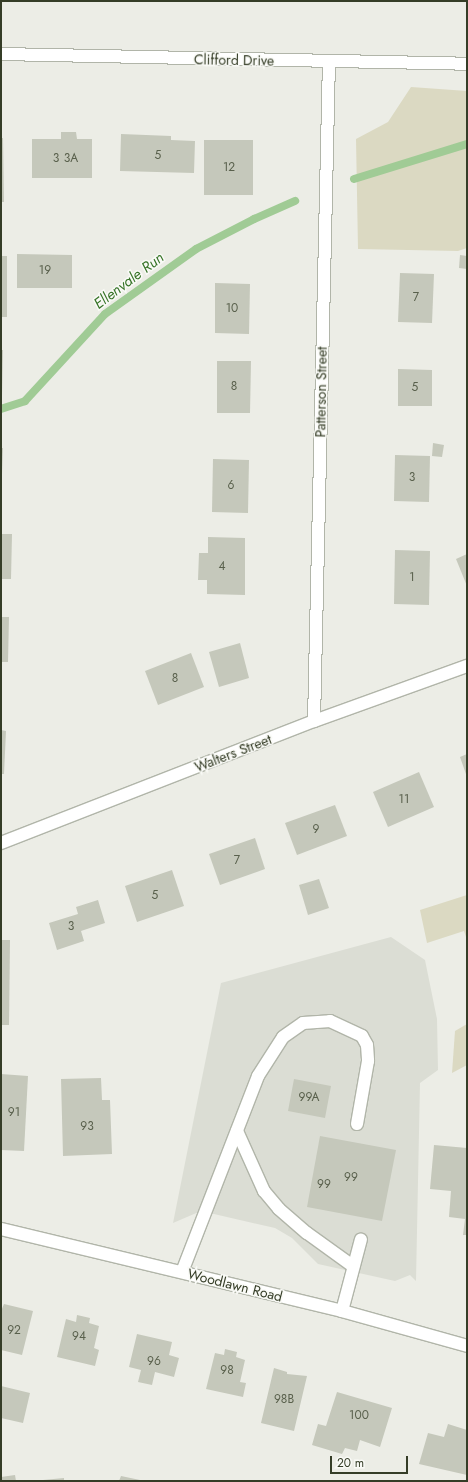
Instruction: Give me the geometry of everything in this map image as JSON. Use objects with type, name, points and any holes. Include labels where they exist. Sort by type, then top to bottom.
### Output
[{"type":"street","name":"Clifford Drive","points":[[1,54],[467,64]]},
{"type":"street","name":"Patterson Street","points":[[314,721],[329,62]]},
{"type":"street","name":"Walters Street","points":[[1,844],[314,721],[467,666]]},
{"type":"street","points":[[182,1272],[258,1076],[283,1037],[303,1023],[330,1022],[362,1036],[367,1045],[368,1061],[357,1124]]},
{"type":"street","points":[[237,1131],[264,1191],[279,1209],[307,1233],[353,1266]]},
{"type":"street","name":"Woodlawn Road","points":[[1,1229],[342,1311],[467,1346]]},
{"type":"street","points":[[342,1311],[361,1238]]},
{"type":"shaded area","points":[[411,87],[467,91],[467,248],[458,251],[358,249],[356,139],[388,122]]},
{"type":"shaded area","points":[[467,895],[467,940],[464,931],[427,943],[420,910]]},
{"type":"shaded area","points":[[391,937],[425,960],[437,1019],[438,1070],[420,1083],[416,1281],[410,1275],[395,1281],[318,1264],[292,1238],[275,1228],[201,1211],[173,1223],[221,983]]},
{"type":"shaded area","points":[[467,1024],[467,1065],[452,1073],[455,1031]]},
{"type":"building","points":[[61,132],[76,132],[77,139],[92,139],[92,178],[32,178],[32,139],[61,139]]},
{"type":"building","points":[[121,134],[171,136],[171,140],[195,141],[194,173],[120,171]]},
{"type":"building","points":[[1,138],[3,138],[4,202],[1,202]]},
{"type":"building","points":[[204,140],[253,140],[253,195],[204,195]]},
{"type":"building","points":[[17,254],[72,255],[72,288],[17,288]]},
{"type":"building","points":[[460,255],[467,256],[467,269],[459,268]]},
{"type":"building","points":[[1,256],[7,256],[7,317],[1,317]]},
{"type":"building","points":[[400,273],[434,274],[432,323],[398,322]]},
{"type":"building","points":[[215,283],[250,284],[249,334],[215,333]]},
{"type":"building","points":[[1,350],[3,350],[2,396],[1,396]]},
{"type":"building","points":[[217,361],[251,361],[250,413],[217,413]]},
{"type":"building","points":[[398,369],[432,370],[432,406],[398,406]]},
{"type":"building","points":[[433,443],[444,445],[442,457],[432,456]]},
{"type":"building","points":[[1,448],[3,448],[2,474],[1,474]]},
{"type":"building","points":[[395,455],[430,456],[429,502],[394,501]]},
{"type":"building","points":[[213,459],[249,460],[248,513],[212,512]]},
{"type":"building","points":[[1,534],[12,534],[11,579],[1,579]]},
{"type":"building","points":[[208,537],[245,538],[245,595],[207,594],[207,580],[198,580],[199,553],[208,553]]},
{"type":"building","points":[[395,550],[430,551],[429,605],[394,604]]},
{"type":"building","points":[[467,554],[467,586],[456,559]]},
{"type":"building","points":[[1,617],[9,617],[8,662],[1,662]]},
{"type":"building","points":[[240,643],[249,678],[219,687],[209,652]]},
{"type":"building","points":[[191,653],[204,687],[158,705],[145,671]]},
{"type":"building","points":[[1,730],[6,731],[4,774],[1,774]]},
{"type":"building","points":[[467,754],[467,777],[460,757]]},
{"type":"building","points":[[419,772],[434,807],[388,827],[373,792]]},
{"type":"building","points":[[335,805],[347,836],[297,855],[285,823]]},
{"type":"building","points":[[255,838],[265,869],[220,885],[209,854]]},
{"type":"building","points":[[172,870],[184,906],[137,922],[125,886]]},
{"type":"building","points":[[319,879],[329,908],[308,915],[299,885]]},
{"type":"building","points":[[98,900],[105,923],[81,931],[84,941],[57,950],[49,923],[78,914],[76,907]]},
{"type":"building","points":[[1,940],[10,940],[9,1025],[1,1025]]},
{"type":"building","points":[[1,1074],[28,1076],[24,1151],[1,1150]]},
{"type":"building","points":[[101,1078],[102,1100],[110,1100],[112,1154],[63,1156],[61,1079]]},
{"type":"building","points":[[294,1079],[331,1086],[325,1118],[288,1111]]},
{"type":"building","points":[[320,1136],[396,1150],[382,1221],[307,1207]]},
{"type":"building","points":[[434,1145],[467,1148],[467,1235],[463,1235],[465,1219],[449,1217],[451,1191],[430,1189]]},
{"type":"building","points":[[4,1304],[33,1311],[22,1355],[1,1350],[1,1311]]},
{"type":"building","points":[[77,1315],[90,1318],[89,1323],[99,1326],[94,1348],[99,1350],[95,1366],[57,1357],[66,1319],[76,1322]]},
{"type":"building","points":[[137,1334],[172,1342],[169,1355],[179,1358],[174,1377],[155,1372],[152,1385],[138,1382],[141,1370],[129,1367]]},
{"type":"building","points":[[225,1349],[237,1352],[236,1357],[245,1360],[240,1382],[246,1383],[243,1397],[206,1389],[215,1353],[224,1355]]},
{"type":"building","points":[[274,1368],[287,1372],[287,1374],[307,1376],[294,1431],[261,1423]]},
{"type":"building","points":[[1,1386],[30,1393],[23,1423],[1,1418]]},
{"type":"building","points":[[337,1392],[392,1408],[380,1447],[360,1440],[357,1451],[345,1448],[342,1454],[312,1445],[318,1424],[326,1426]]},
{"type":"building","points":[[448,1424],[467,1430],[467,1475],[419,1464],[428,1433],[444,1437]]},
{"type":"building","points":[[15,1475],[16,1481],[1,1481],[1,1477]]},
{"type":"building","points":[[121,1476],[140,1480],[140,1481],[119,1481]]},
{"type":"building","points":[[64,1478],[64,1481],[43,1481],[43,1480]]},
{"type":"waterway","name":"Ellenvale Run","points":[[354,179],[467,144]]},
{"type":"waterway","name":"Ellenvale Run","points":[[1,409],[25,401],[105,314],[196,249],[254,219],[295,201]]}]
